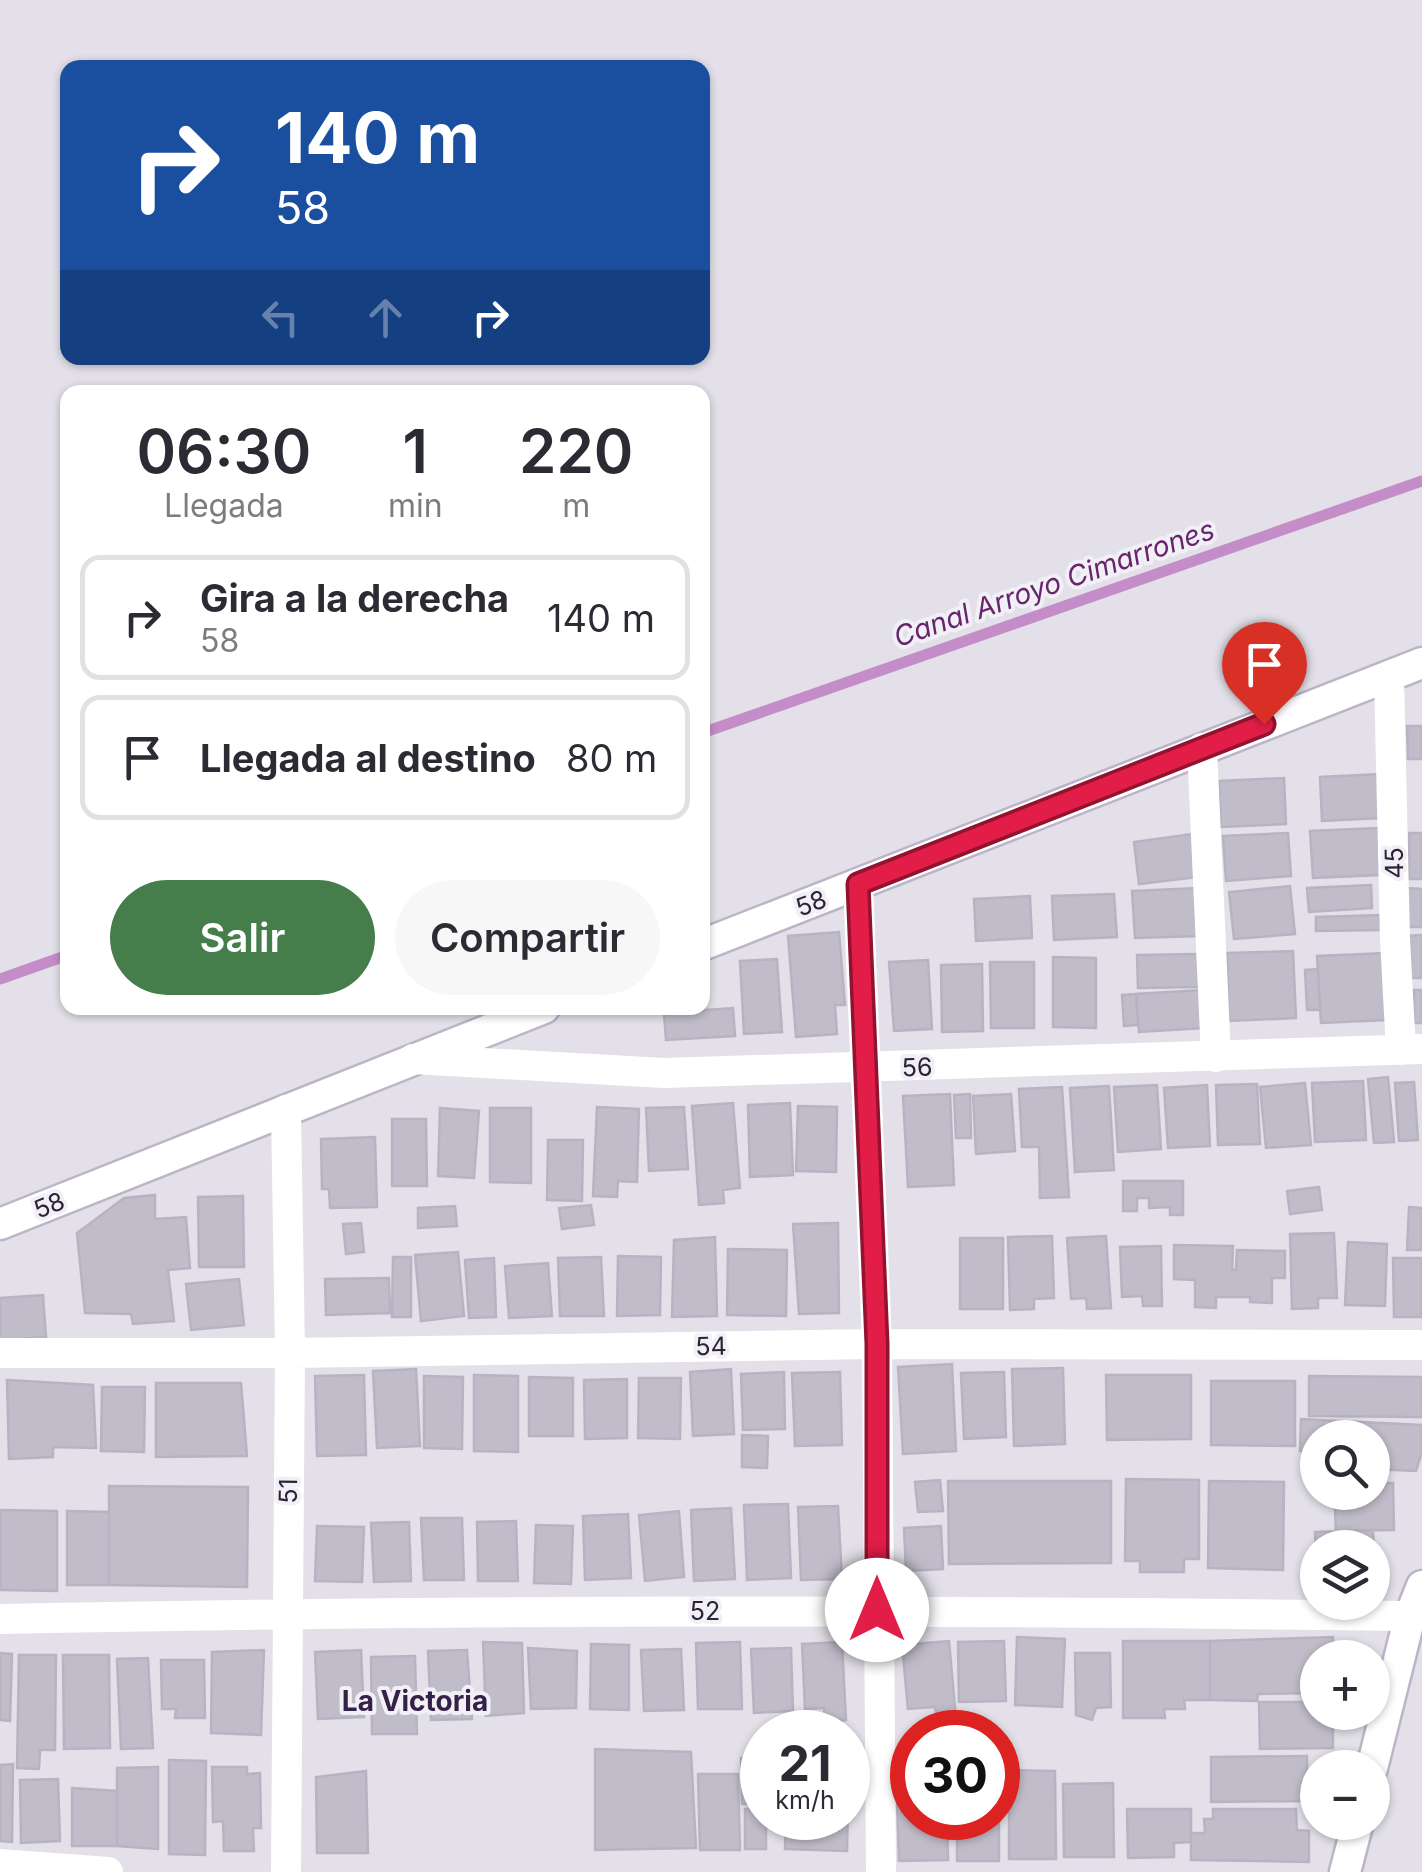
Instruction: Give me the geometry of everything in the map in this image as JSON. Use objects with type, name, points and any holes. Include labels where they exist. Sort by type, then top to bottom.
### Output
[{"type":"street","name":"58","points":[[710,942],[1422,663]]},
{"type":"street","name":"45","points":[[1389,676],[1395,940],[1411,1050]]},
{"type":"street","points":[[1202,748],[1216,1057]]},
{"type":"street","points":[[858,884],[877,1344],[881,1872]]},
{"type":"street","name":"58","points":[[0,1224],[526,1015]]},
{"type":"street","name":"56","points":[[413,1059],[664,1073],[1411,1050]]},
{"type":"street","name":"51","points":[[286,1110],[290,1353],[286,1872]]},
{"type":"street","name":"54","points":[[0,1352],[290,1353],[877,1344],[1422,1345]]},
{"type":"street","points":[[1376,1750],[1410,1616],[1422,1586]]},
{"type":"street","name":"52","points":[[0,1619],[286,1613],[877,1610],[1410,1616]]},
{"type":"street","points":[[1345,1872],[1353,1840]]},
{"type":"street","points":[[0,1864],[108,1872]]},
{"type":"building","points":[[1407,726],[1422,726],[1422,759],[1408,759]]},
{"type":"building","points":[[1381,774],[1382,818],[1322,821],[1320,777]]},
{"type":"building","points":[[1284,778],[1286,824],[1221,827],[1219,781]]},
{"type":"building","points":[[1378,828],[1381,875],[1313,878],[1310,831]]},
{"type":"building","points":[[1288,833],[1291,876],[1226,881],[1223,836]]},
{"type":"building","points":[[1409,833],[1422,833],[1422,879],[1409,879]]},
{"type":"building","points":[[1193,834],[1198,877],[1139,884],[1134,842]]},
{"type":"building","points":[[1371,885],[1372,908],[1309,912],[1307,888]]},
{"type":"building","points":[[1290,886],[1295,934],[1234,939],[1229,892]]},
{"type":"building","points":[[1198,888],[1201,936],[1135,938],[1132,891]]},
{"type":"building","points":[[1407,888],[1422,889],[1422,927],[1406,927]]},
{"type":"building","points":[[1114,894],[1117,937],[1054,940],[1052,896]]},
{"type":"building","points":[[1030,896],[1032,938],[976,941],[974,899]]},
{"type":"building","points":[[1382,915],[1382,930],[1316,931],[1316,917]]},
{"type":"building","points":[[839,932],[845,1005],[835,1005],[837,1034],[796,1037],[788,936]]},
{"type":"building","points":[[1422,935],[1422,978],[1410,978],[1407,936]]},
{"type":"building","points":[[1293,951],[1296,1018],[1229,1021],[1227,953]]},
{"type":"building","points":[[1384,953],[1387,1020],[1321,1023],[1317,956]]},
{"type":"building","points":[[1198,954],[1199,987],[1138,988],[1137,955]]},
{"type":"building","points":[[1053,957],[1096,958],[1096,1028],[1053,1027]]},
{"type":"building","points":[[777,959],[782,1032],[744,1034],[740,961]]},
{"type":"building","points":[[928,960],[932,1029],[894,1031],[889,962]]},
{"type":"building","points":[[990,962],[1034,962],[1034,1028],[991,1028]]},
{"type":"building","points":[[982,964],[983,1031],[942,1032],[941,965]]},
{"type":"building","points":[[1318,969],[1320,1010],[1307,1010],[1305,970]]},
{"type":"building","points":[[1201,990],[1204,1028],[1139,1032],[1136,994]]},
{"type":"building","points":[[1414,990],[1422,990],[1422,1023],[1414,1023]]},
{"type":"building","points":[[1136,994],[1138,1025],[1124,1026],[1122,995]]},
{"type":"building","points":[[733,1008],[735,1036],[666,1040],[664,1015],[710,1015],[710,1010]]},
{"type":"building","points":[[1388,1077],[1394,1142],[1374,1143],[1368,1079]]},
{"type":"building","points":[[1363,1081],[1366,1140],[1315,1142],[1312,1083]]},
{"type":"building","points":[[1414,1082],[1418,1140],[1399,1141],[1395,1083]]},
{"type":"building","points":[[1305,1083],[1311,1145],[1266,1148],[1260,1087]]},
{"type":"building","points":[[1257,1084],[1260,1144],[1218,1145],[1216,1085]]},
{"type":"building","points":[[1157,1085],[1161,1149],[1118,1152],[1114,1087]]},
{"type":"building","points":[[1207,1085],[1210,1146],[1168,1148],[1164,1088]]},
{"type":"building","points":[[1109,1086],[1114,1170],[1075,1172],[1070,1088]]},
{"type":"building","points":[[1062,1087],[1069,1197],[1040,1198],[1039,1147],[1022,1147],[1019,1089]]},
{"type":"building","points":[[950,1094],[954,1185],[908,1187],[903,1096]]},
{"type":"building","points":[[970,1094],[971,1138],[956,1138],[954,1095]]},
{"type":"building","points":[[1011,1094],[1015,1151],[976,1154],[973,1096]]},
{"type":"building","points":[[733,1103],[740,1188],[723,1190],[724,1203],[699,1205],[692,1106]]},
{"type":"building","points":[[790,1103],[793,1175],[750,1177],[748,1105]]},
{"type":"building","points":[[798,1106],[837,1107],[836,1172],[796,1171]]},
{"type":"building","points":[[597,1107],[639,1109],[637,1182],[618,1181],[617,1197],[593,1196]]},
{"type":"building","points":[[684,1107],[688,1169],[649,1171],[646,1108]]},
{"type":"building","points":[[440,1108],[479,1111],[474,1178],[438,1176]]},
{"type":"building","points":[[490,1108],[531,1108],[531,1183],[490,1182]]},
{"type":"building","points":[[392,1119],[426,1119],[427,1186],[392,1186]]},
{"type":"building","points":[[375,1137],[377,1207],[330,1208],[329,1189],[322,1189],[321,1139]]},
{"type":"building","points":[[548,1140],[583,1140],[582,1201],[547,1200]]},
{"type":"building","points":[[1123,1181],[1183,1181],[1183,1215],[1170,1215],[1170,1207],[1149,1208],[1149,1198],[1137,1198],[1137,1211],[1123,1211]]},
{"type":"building","points":[[1319,1187],[1322,1210],[1290,1214],[1287,1191]]},
{"type":"building","points":[[155,1195],[155,1219],[186,1217],[190,1268],[168,1270],[174,1321],[133,1324],[131,1314],[85,1313],[77,1233],[124,1198]]},
{"type":"building","points":[[243,1196],[244,1267],[199,1267],[198,1197]]},
{"type":"building","points":[[591,1205],[594,1225],[562,1229],[559,1208]]},
{"type":"building","points":[[455,1206],[457,1226],[418,1228],[418,1208]]},
{"type":"building","points":[[1409,1207],[1422,1208],[1422,1250],[1407,1250]]},
{"type":"building","points":[[361,1223],[364,1252],[346,1254],[343,1224]]},
{"type":"building","points":[[838,1223],[839,1313],[799,1314],[793,1224]]},
{"type":"building","points":[[1334,1233],[1337,1298],[1318,1298],[1318,1308],[1292,1309],[1290,1234]]},
{"type":"building","points":[[1052,1236],[1054,1298],[1034,1299],[1034,1309],[1010,1310],[1008,1237]]},
{"type":"building","points":[[1106,1236],[1111,1308],[1087,1309],[1086,1298],[1071,1299],[1067,1238]]},
{"type":"building","points":[[715,1237],[717,1316],[672,1317],[674,1240]]},
{"type":"building","points":[[960,1238],[1003,1238],[1003,1309],[960,1309]]},
{"type":"building","points":[[1348,1242],[1387,1244],[1385,1306],[1345,1305]]},
{"type":"building","points":[[1174,1245],[1233,1246],[1232,1270],[1236,1270],[1237,1250],[1285,1251],[1285,1278],[1272,1278],[1272,1303],[1250,1302],[1250,1297],[1216,1297],[1216,1308],[1195,1307],[1195,1280],[1174,1279]]},
{"type":"building","points":[[1161,1246],[1162,1306],[1143,1306],[1142,1296],[1122,1297],[1120,1247]]},
{"type":"building","points":[[728,1249],[787,1250],[786,1316],[727,1315]]},
{"type":"building","points":[[458,1252],[464,1316],[421,1321],[415,1255]]},
{"type":"building","points":[[618,1256],[661,1257],[660,1315],[617,1316]]},
{"type":"building","points":[[393,1257],[411,1257],[411,1317],[392,1317]]},
{"type":"building","points":[[601,1257],[604,1316],[560,1316],[558,1258]]},
{"type":"building","points":[[494,1258],[496,1317],[469,1318],[465,1260]]},
{"type":"building","points":[[1393,1258],[1422,1258],[1422,1317],[1394,1317]]},
{"type":"building","points":[[548,1263],[552,1316],[509,1318],[505,1266]]},
{"type":"building","points":[[389,1278],[390,1313],[326,1315],[325,1279]]},
{"type":"building","points":[[239,1279],[244,1325],[191,1330],[186,1284]]},
{"type":"building","points":[[43,1295],[46,1337],[0,1340],[0,1298]]},
{"type":"building","points":[[952,1364],[956,1451],[903,1454],[898,1367]]},
{"type":"building","points":[[1063,1368],[1065,1444],[1014,1446],[1012,1369]]},
{"type":"building","points":[[416,1369],[420,1446],[377,1448],[373,1371]]},
{"type":"building","points":[[731,1369],[734,1434],[693,1436],[690,1372]]},
{"type":"building","points":[[784,1372],[785,1429],[743,1430],[741,1374]]},
{"type":"building","points":[[840,1372],[842,1445],[795,1446],[792,1373]]},
{"type":"building","points":[[1004,1372],[1006,1437],[964,1439],[961,1373]]},
{"type":"building","points":[[364,1375],[366,1455],[317,1456],[315,1376]]},
{"type":"building","points":[[474,1375],[518,1376],[518,1452],[474,1451]]},
{"type":"building","points":[[1106,1375],[1191,1375],[1191,1439],[1107,1440]]},
{"type":"building","points":[[424,1376],[463,1377],[462,1449],[424,1448]]},
{"type":"building","points":[[1309,1376],[1422,1377],[1422,1417],[1309,1416]]},
{"type":"building","points":[[529,1377],[573,1378],[573,1436],[529,1436]]},
{"type":"building","points":[[639,1378],[681,1378],[680,1439],[638,1438]]},
{"type":"building","points":[[627,1379],[627,1438],[585,1439],[584,1380]]},
{"type":"building","points":[[7,1380],[93,1385],[96,1448],[53,1447],[53,1457],[9,1459]]},
{"type":"building","points":[[1211,1381],[1295,1381],[1295,1446],[1211,1445]]},
{"type":"building","points":[[156,1383],[241,1383],[247,1456],[156,1457]]},
{"type":"building","points":[[102,1387],[145,1387],[144,1452],[101,1451]]},
{"type":"building","points":[[1390,1423],[1422,1425],[1422,1452],[1416,1471],[1390,1470]]},
{"type":"building","points":[[742,1435],[768,1436],[767,1468],[742,1467]]},
{"type":"building","points":[[1126,1479],[1199,1480],[1199,1559],[1184,1559],[1184,1572],[1140,1572],[1140,1561],[1125,1561]]},
{"type":"building","points":[[940,1480],[943,1511],[918,1512],[915,1482]]},
{"type":"building","points":[[948,1481],[1111,1481],[1111,1563],[949,1564]]},
{"type":"building","points":[[1209,1481],[1284,1482],[1283,1570],[1208,1568]]},
{"type":"building","points":[[1393,1483],[1394,1530],[1336,1530],[1335,1510],[1390,1510]]},
{"type":"building","points":[[109,1486],[248,1487],[247,1587],[109,1585]]},
{"type":"building","points":[[788,1504],[791,1578],[747,1580],[744,1505]]},
{"type":"building","points":[[838,1506],[842,1579],[801,1580],[798,1507]]},
{"type":"building","points":[[731,1508],[735,1579],[694,1581],[691,1510]]},
{"type":"building","points":[[0,1510],[57,1511],[57,1591],[0,1590]]},
{"type":"building","points":[[67,1511],[109,1512],[109,1585],[67,1585]]},
{"type":"building","points":[[679,1511],[684,1577],[645,1581],[639,1515]]},
{"type":"building","points":[[628,1514],[631,1578],[585,1580],[583,1516]]},
{"type":"building","points":[[421,1518],[462,1518],[464,1580],[424,1580]]},
{"type":"building","points":[[516,1521],[518,1581],[478,1581],[477,1522]]},
{"type":"building","points":[[409,1522],[411,1581],[374,1582],[371,1523]]},
{"type":"building","points":[[536,1525],[573,1526],[571,1584],[534,1583]]},
{"type":"building","points":[[317,1526],[364,1527],[362,1582],[315,1581]]},
{"type":"building","points":[[941,1526],[943,1569],[906,1571],[904,1528]]},
{"type":"building","points":[[1017,1637],[1065,1639],[1062,1707],[1015,1705]]},
{"type":"building","points":[[1333,1637],[1333,1640],[1300,1640],[1300,1693],[1258,1694],[1257,1701],[1210,1700],[1210,1641]]},
{"type":"building","points":[[949,1641],[955,1710],[908,1709],[902,1645]]},
{"type":"building","points":[[1004,1641],[1006,1701],[959,1702],[958,1642]]},
{"type":"building","points":[[1123,1641],[1210,1641],[1210,1700],[1184,1700],[1185,1709],[1164,1709],[1165,1718],[1123,1718]]},
{"type":"building","points":[[483,1642],[522,1643],[524,1713],[486,1716]]},
{"type":"building","points":[[740,1642],[742,1709],[698,1709],[696,1643]]},
{"type":"building","points":[[842,1642],[845,1710],[805,1709],[802,1644]]},
{"type":"building","points":[[591,1644],[629,1645],[629,1710],[590,1709]]},
{"type":"building","points":[[528,1648],[577,1651],[576,1708],[531,1709]]},
{"type":"building","points":[[791,1648],[793,1710],[754,1710],[751,1649]]},
{"type":"building","points":[[681,1649],[684,1710],[644,1711],[641,1650]]},
{"type":"building","points":[[264,1650],[261,1735],[211,1733],[212,1652]]},
{"type":"building","points":[[361,1650],[364,1717],[318,1719],[315,1652]]},
{"type":"building","points":[[467,1650],[472,1719],[431,1720],[428,1651]]},
{"type":"building","points":[[0,1653],[12,1654],[10,1721],[0,1720]]},
{"type":"building","points":[[1075,1653],[1110,1653],[1111,1707],[1096,1708],[1092,1720],[1076,1715]]},
{"type":"building","points":[[19,1655],[56,1655],[55,1750],[40,1750],[39,1769],[17,1768]]},
{"type":"building","points":[[63,1655],[109,1655],[110,1748],[64,1749]]},
{"type":"building","points":[[415,1656],[417,1734],[372,1734],[371,1657]]},
{"type":"building","points":[[148,1658],[153,1748],[121,1749],[117,1659]]},
{"type":"building","points":[[161,1660],[204,1660],[205,1718],[175,1718],[176,1709],[162,1709]]},
{"type":"building","points":[[1259,1702],[1300,1702],[1300,1730],[1333,1730],[1333,1748],[1260,1749]]},
{"type":"building","points":[[595,1749],[691,1752],[696,1848],[595,1850]]},
{"type":"building","points":[[1300,1756],[1300,1801],[1211,1802],[1211,1757]]},
{"type":"building","points":[[169,1760],[206,1761],[205,1855],[169,1854]]},
{"type":"building","points":[[13,1764],[12,1842],[0,1841],[0,1765]]},
{"type":"building","points":[[158,1767],[158,1849],[117,1846],[117,1768]]},
{"type":"building","points":[[212,1767],[247,1767],[247,1774],[260,1773],[261,1828],[253,1828],[254,1851],[224,1851],[223,1821],[213,1822]]},
{"type":"building","points":[[1020,1770],[1055,1771],[1056,1859],[1009,1859],[1009,1840],[1020,1840]]},
{"type":"building","points":[[366,1771],[368,1853],[317,1853],[316,1777]]},
{"type":"building","points":[[698,1774],[738,1774],[740,1850],[700,1850]]},
{"type":"building","points":[[58,1779],[60,1841],[21,1843],[20,1780]]},
{"type":"building","points":[[1113,1783],[1114,1857],[1064,1857],[1063,1784]]},
{"type":"building","points":[[72,1788],[117,1791],[117,1846],[72,1846]]},
{"type":"building","points":[[1127,1809],[1191,1809],[1191,1842],[1174,1843],[1174,1857],[1128,1858]]},
{"type":"building","points":[[1213,1809],[1296,1809],[1300,1840],[1309,1840],[1309,1862],[1191,1860],[1191,1833],[1205,1833],[1204,1819],[1213,1819]]},
{"type":"building","points":[[745,1840],[766,1840],[766,1849],[745,1849]]},
{"type":"building","points":[[785,1840],[847,1840],[847,1851],[785,1849]]},
{"type":"building","points":[[898,1840],[948,1840],[948,1860],[899,1861]]},
{"type":"building","points":[[957,1840],[999,1840],[999,1861],[957,1861]]},
{"type":"waterway","name":"Canal Arroyo Cimarrones","points":[[710,730],[1422,481]]},
{"type":"waterway","name":"Canal Arroyo Cimarrones","points":[[0,979],[60,958]]},
{"type":"district","name":"La Victoria","points":[[415,1701]]},
{"type":"route","points":[[877,1610],[877,1344],[858,884],[1264,724]]}]
